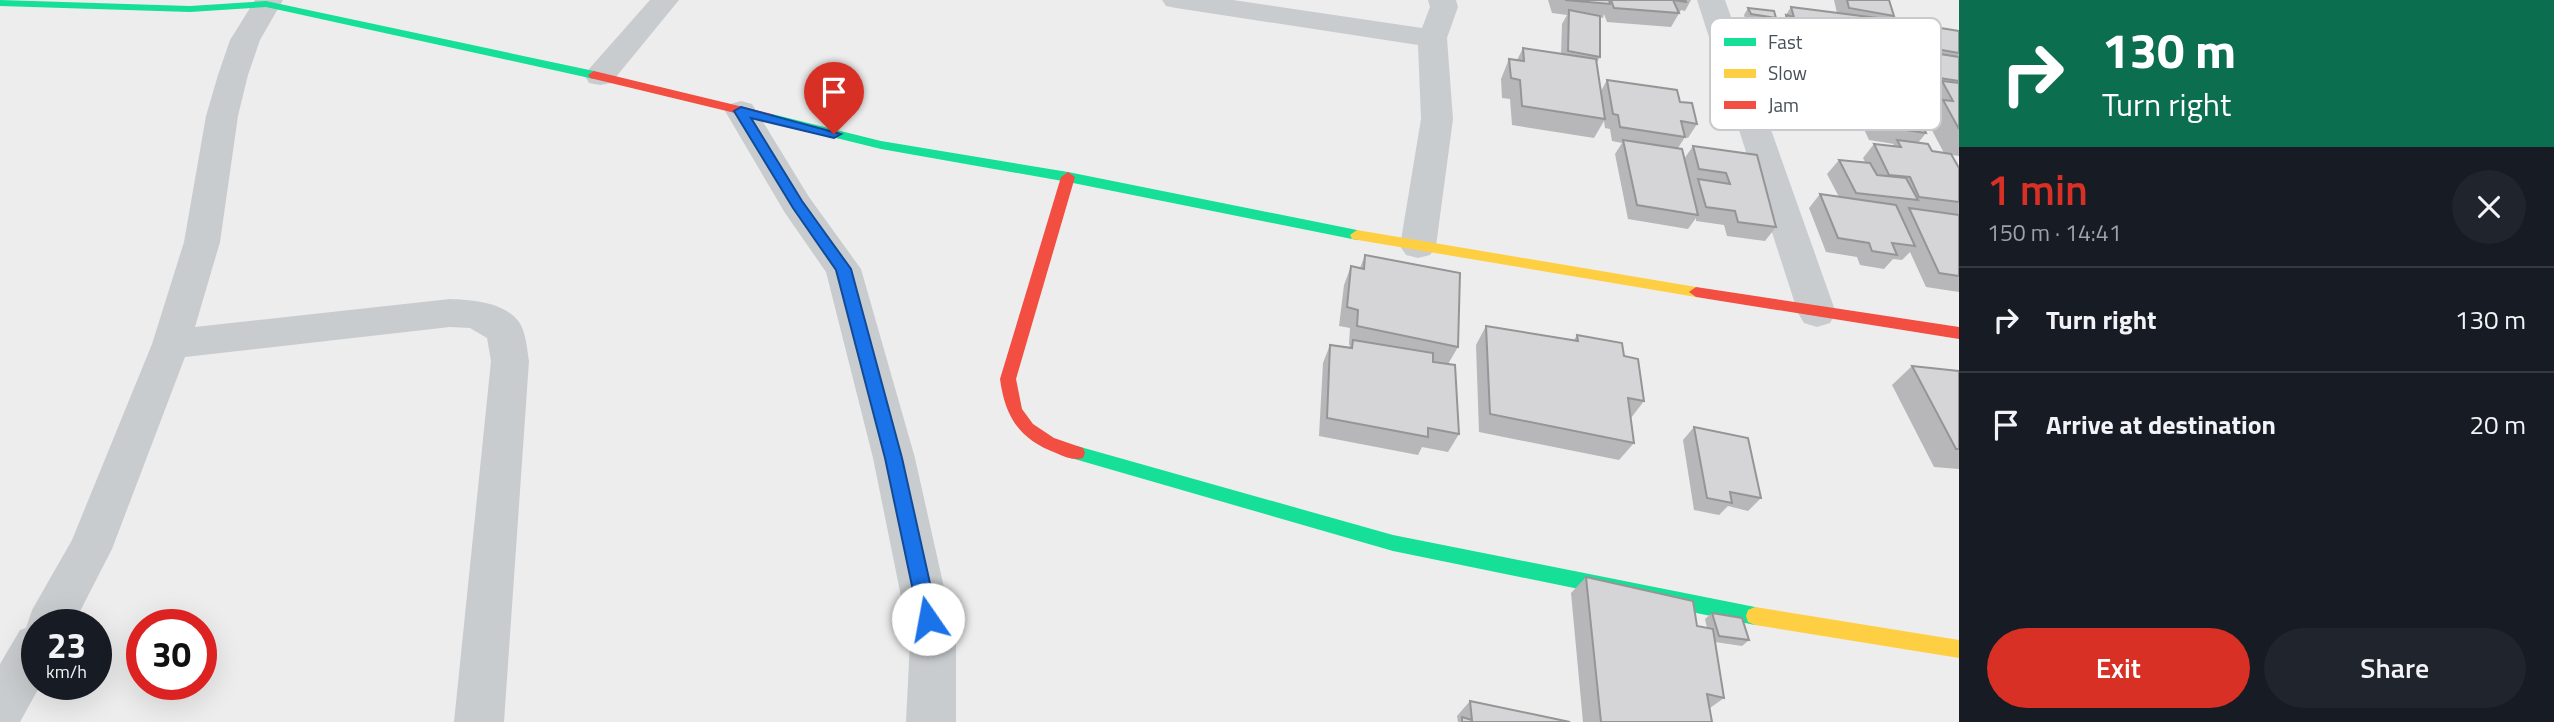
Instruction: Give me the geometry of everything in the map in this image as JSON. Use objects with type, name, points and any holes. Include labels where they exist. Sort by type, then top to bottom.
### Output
[{"type":"street","points":[[600,76],[665,0]]},
{"type":"street","points":[[1176,0],[1432,38]]},
{"type":"street","points":[[1418,246],[1437,119],[1432,38],[1444,7],[1443,0]]},
{"type":"street","points":[[1711,0],[1717,18]]},
{"type":"street","points":[[57,609],[90,549],[170,344],[202,242],[222,116],[233,75],[245,40],[268,2]]},
{"type":"street","points":[[0,3],[190,9],[268,2],[486,54],[600,76],[881,145],[1068,177],[1418,246],[1817,313],[1959,333]]},
{"type":"street","points":[[741,111],[797,205],[844,269],[894,458],[933,641],[931,722]]},
{"type":"street","points":[[1755,130],[1817,313]]},
{"type":"street","points":[[1068,177],[1008,379],[1010,411],[1028,432],[1059,448],[1394,543],[1752,616],[1959,649]]},
{"type":"street","points":[[170,344],[450,313],[477,314],[504,330],[510,361],[479,722]]},
{"type":"street","points":[[0,710],[21,674]]},
{"type":"building","points":[[1565,0],[1609,0],[1610,4]]},
{"type":"building","points":[[1611,0],[1673,0],[1679,13],[1614,8]]},
{"type":"building","points":[[1847,0],[1889,0],[1894,16],[1849,8]]},
{"type":"building","points":[[1791,7],[1877,18],[1787,18],[1786,15],[1794,17]]},
{"type":"building","points":[[1748,8],[1774,11],[1776,18],[1751,14]]},
{"type":"building","points":[[1569,10],[1600,16],[1600,57],[1568,51]]},
{"type":"building","points":[[1941,28],[1959,31],[1959,53],[1941,50]]},
{"type":"building","points":[[1523,48],[1596,59],[1605,119],[1522,106],[1520,80],[1511,78],[1509,59],[1524,61]]},
{"type":"building","points":[[1941,54],[1959,57],[1959,81],[1941,78]]},
{"type":"building","points":[[1607,80],[1677,90],[1680,102],[1692,103],[1697,124],[1681,121],[1685,137],[1620,127],[1618,115],[1613,114]]},
{"type":"building","points":[[1942,81],[1959,83],[1959,129],[1943,100],[1953,101]]},
{"type":"building","points":[[1623,140],[1682,149],[1698,215],[1637,205]]},
{"type":"building","points":[[1897,140],[1928,144],[1932,151],[1951,154],[1959,168],[1959,202],[1919,197],[1910,177],[1889,175],[1874,144],[1901,147]]},
{"type":"building","points":[[1693,146],[1757,155],[1776,227],[1738,222],[1735,211],[1706,207],[1698,179],[1730,184],[1726,173],[1699,169]]},
{"type":"building","points":[[1839,160],[1870,163],[1877,175],[1906,178],[1918,200],[1856,193]]},
{"type":"building","points":[[1820,194],[1896,205],[1915,246],[1892,243],[1897,255],[1872,251],[1869,243],[1838,238]]},
{"type":"building","points":[[1909,208],[1959,215],[1959,276],[1939,273]]},
{"type":"building","points":[[1365,255],[1460,273],[1458,347],[1357,326],[1358,310],[1347,307],[1351,266],[1364,269]]},
{"type":"building","points":[[1486,326],[1578,341],[1577,335],[1622,343],[1624,356],[1638,359],[1644,401],[1628,398],[1634,443],[1490,414]]},
{"type":"building","points":[[1353,340],[1433,353],[1433,362],[1455,365],[1459,434],[1428,428],[1428,437],[1327,418],[1330,345],[1352,348]]},
{"type":"building","points":[[1912,366],[1959,371],[1959,449],[1956,449]]},
{"type":"building","points":[[1694,427],[1748,438],[1761,498],[1730,492],[1732,503],[1707,498]]},
{"type":"building","points":[[1586,577],[1693,601],[1697,626],[1713,629],[1724,698],[1707,694],[1712,722],[1601,722]]},
{"type":"building","points":[[1712,613],[1742,618],[1749,640],[1719,636]]},
{"type":"building","points":[[1470,701],[1570,722],[1462,722],[1462,717],[1472,720]]},
{"type":"traffic: fast","points":[[0,3],[190,9],[266,4],[594,75]]},
{"type":"traffic: fast","points":[[772,118],[881,145],[1068,177],[1357,235]]},
{"type":"traffic: fast","points":[[1077,453],[1393,543],[1755,616]]},
{"type":"traffic: slow","points":[[1357,235],[1696,292]]},
{"type":"traffic: slow","points":[[1755,616],[1959,649]]},
{"type":"traffic: jam","points":[[594,75],[772,118]]},
{"type":"traffic: jam","points":[[1068,177],[1008,379],[1014,409],[1027,429],[1048,443],[1077,453]]},
{"type":"traffic: jam","points":[[1696,292],[1959,333]]},
{"type":"route","points":[[834,134],[741,111],[797,205],[844,269],[894,458],[928,619]]}]
